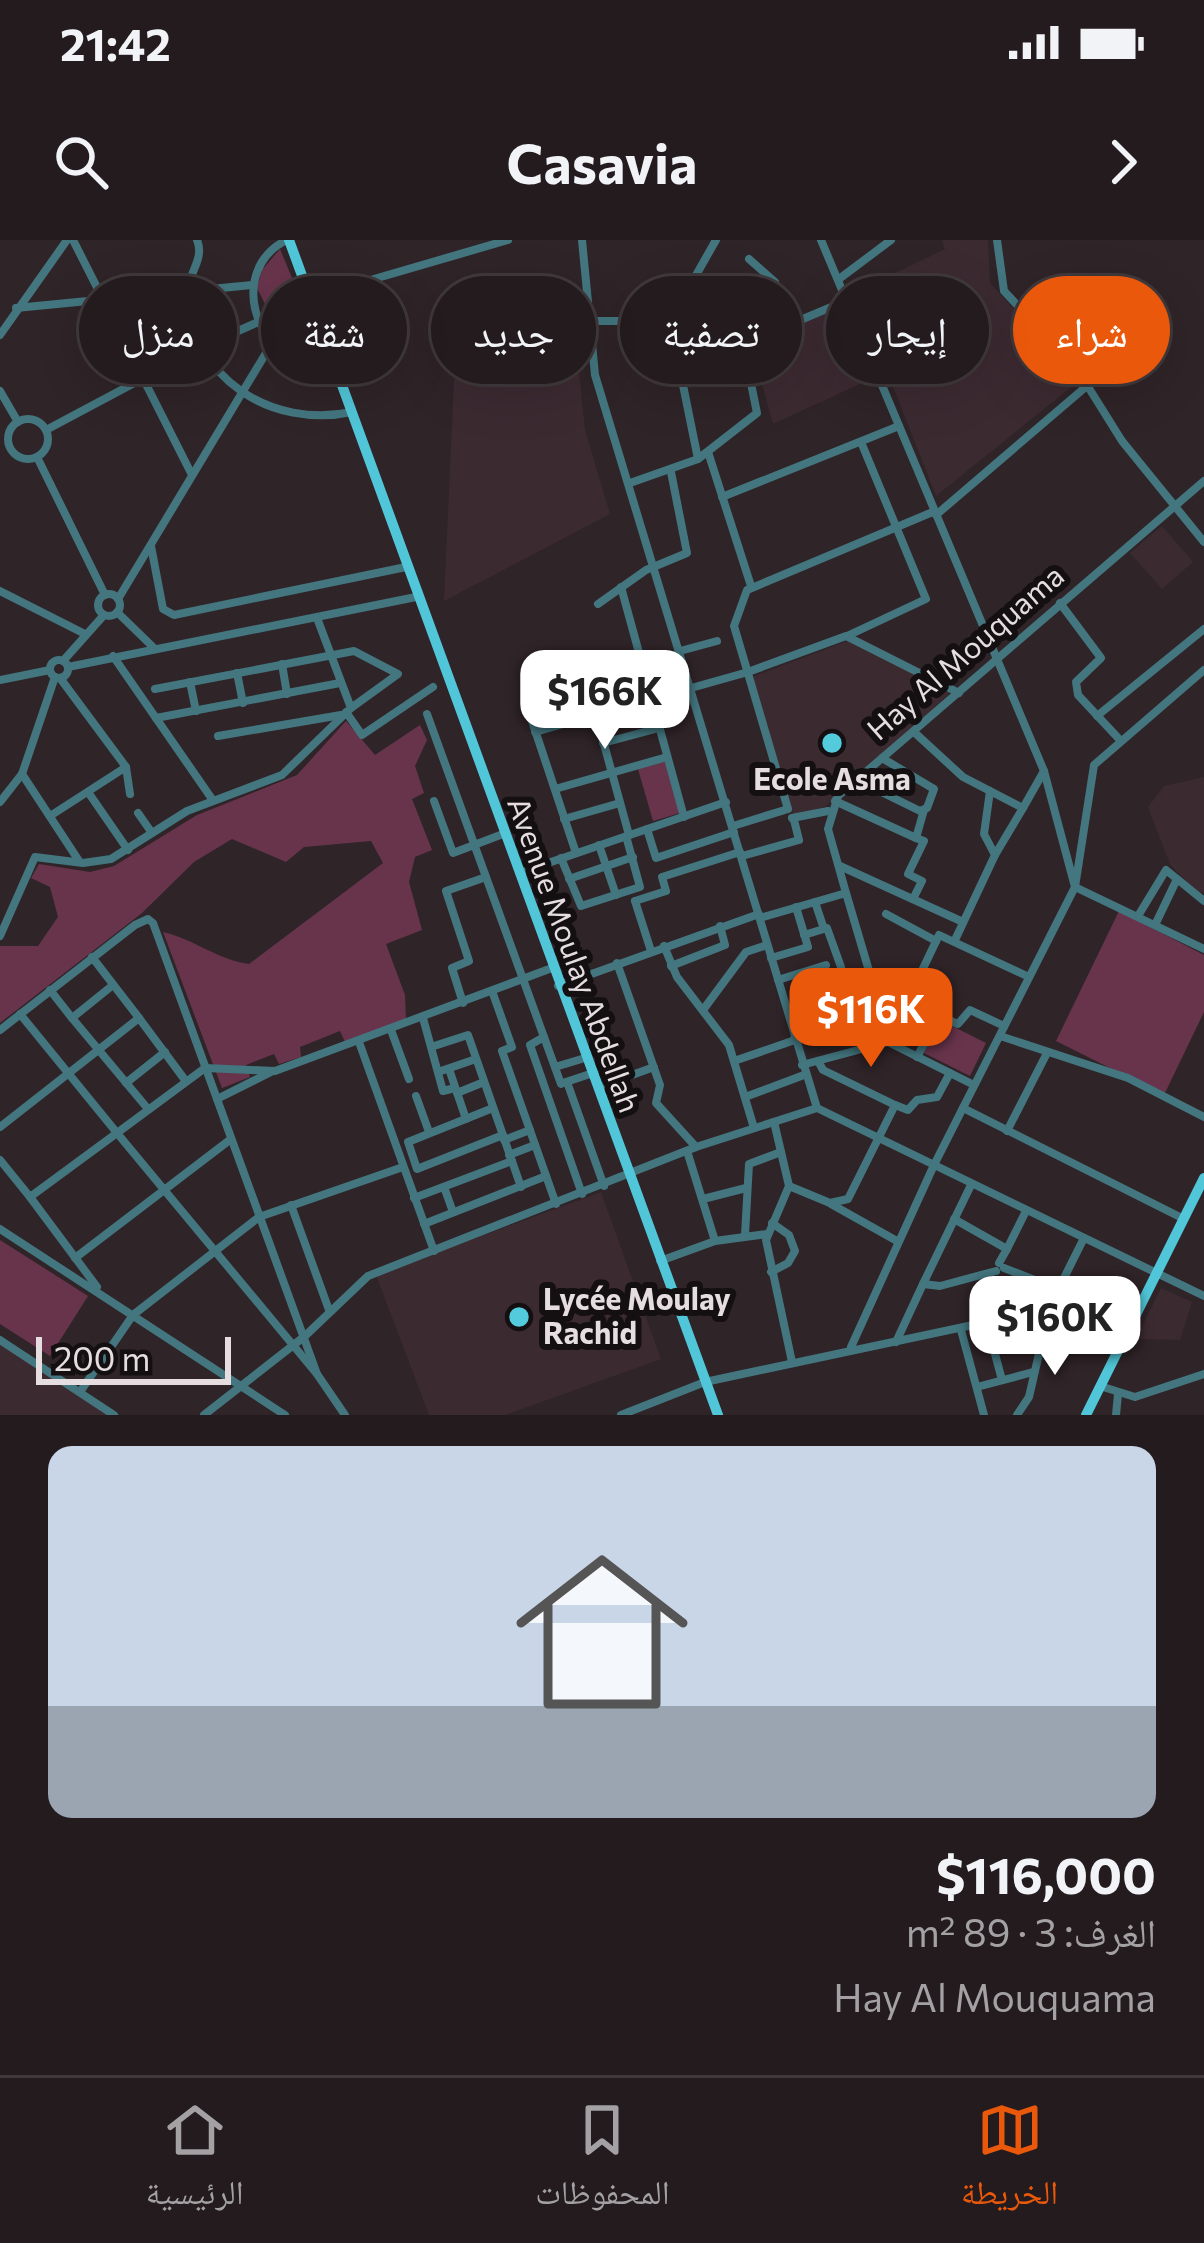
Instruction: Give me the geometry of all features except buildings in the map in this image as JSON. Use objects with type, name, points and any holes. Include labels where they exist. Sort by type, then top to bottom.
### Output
[{"type":"main road","name":"Avenue Moulay Abdellah","points":[[288,240],[301,276]]},
{"type":"main road","name":"Avenue Moulay Abdellah","points":[[342,384],[718,1415]]},
{"type":"main road","points":[[1086,1415],[1203,1180]]},
{"type":"street","points":[[0,335],[70,240],[92,276]]},
{"type":"street","points":[[193,276],[201,254],[197,240]]},
{"type":"street","points":[[237,331],[260,321],[252,285],[262,259],[288,240]]},
{"type":"street","points":[[387,276],[508,240]]},
{"type":"street","points":[[582,240],[584,276]]},
{"type":"street","points":[[694,276],[716,240]]},
{"type":"street","points":[[821,240],[838,276]]},
{"type":"street","points":[[871,252],[878,240]]},
{"type":"street","points":[[843,276],[891,240]]},
{"type":"street","points":[[997,240],[1004,290],[1088,385],[1122,441],[1204,542]]},
{"type":"street","points":[[749,259],[768,276]]},
{"type":"street","points":[[237,286],[252,285]]},
{"type":"street","points":[[16,308],[79,301]]},
{"type":"street","points":[[154,649],[118,612],[118,599],[261,359]]},
{"type":"street","points":[[596,378],[817,1108]]},
{"type":"street","points":[[46,430],[134,384]]},
{"type":"street","points":[[148,384],[191,475]]},
{"type":"street","points":[[232,384],[239,392],[286,414],[352,412]]},
{"type":"street","points":[[683,384],[698,459]]},
{"type":"street","points":[[630,483],[698,459],[757,413],[751,384]]},
{"type":"street","points":[[883,384],[995,664],[1044,771],[1075,887],[1204,950]]},
{"type":"street","points":[[751,586],[935,513],[1088,385]]},
{"type":"street","points":[[0,391],[18,422]]},
{"type":"street","points":[[34,420],[46,430],[46,447],[38,457],[21,458],[5,449],[18,422],[34,420]]},
{"type":"street","points":[[722,497],[900,426]]},
{"type":"street","points":[[536,732],[748,672],[924,603],[924,587],[861,442]]},
{"type":"street","points":[[635,901],[666,891],[662,877],[799,840],[734,626],[751,586],[708,452]]},
{"type":"street","points":[[38,457],[105,596]]},
{"type":"street","points":[[598,604],[687,553],[671,472]]},
{"type":"street","name":"Hay Al Mouquama","points":[[832,806],[857,779],[1204,482]]},
{"type":"street","points":[[151,546],[164,609],[174,615],[406,566]]},
{"type":"street","points":[[621,587],[684,817]]},
{"type":"street","points":[[0,592],[85,634]]},
{"type":"street","points":[[105,596],[118,599]]},
{"type":"street","points":[[104,615],[99,607],[105,596]]},
{"type":"street","points":[[0,802],[22,775],[55,675],[55,661],[65,664],[154,649],[416,597]]},
{"type":"street","points":[[1060,603],[1099,654],[1099,662],[1076,688],[1120,740]]},
{"type":"street","points":[[55,675],[104,615],[118,612]]},
{"type":"street","points":[[317,618],[346,712],[362,735],[433,687]]},
{"type":"street","points":[[1097,716],[1204,629]]},
{"type":"street","points":[[846,636],[959,693]]},
{"type":"street","points":[[680,651],[717,641]]},
{"type":"street","points":[[0,935],[32,860],[47,856],[80,862],[128,850],[212,799],[282,775],[346,712],[398,674],[356,652],[154,689]]},
{"type":"street","points":[[113,656],[212,799]]},
{"type":"street","points":[[282,664],[287,694]]},
{"type":"street","points":[[851,1347],[934,1165],[1075,887],[1090,775],[1120,740],[1204,670]]},
{"type":"street","points":[[237,673],[243,703]]},
{"type":"street","points":[[34,674],[49,693]]},
{"type":"street","points":[[0,680],[55,675],[77,695],[126,767],[130,794]]},
{"type":"street","points":[[190,682],[196,711]]},
{"type":"street","points":[[156,718],[340,682]]},
{"type":"street","points":[[49,693],[66,689]]},
{"type":"street","points":[[525,700],[576,853]]},
{"type":"street","points":[[218,736],[346,712]]},
{"type":"street","points":[[427,714],[555,1067],[604,1186]]},
{"type":"street","points":[[561,858],[581,905],[643,884],[596,715]]},
{"type":"street","points":[[604,743],[659,728]]},
{"type":"street","points":[[914,732],[963,777],[1023,808]]},
{"type":"street","points":[[555,789],[668,757]]},
{"type":"street","points":[[882,758],[934,789],[916,838]]},
{"type":"street","points":[[50,816],[126,767]]},
{"type":"street","points":[[956,940],[994,855],[1044,771]]},
{"type":"street","points":[[22,775],[80,862]]},
{"type":"street","points":[[857,779],[924,810]]},
{"type":"street","points":[[990,791],[984,834],[994,855]]},
{"type":"street","points":[[88,792],[128,850]]},
{"type":"street","points":[[434,801],[453,853],[503,834]]},
{"type":"street","points":[[517,873],[726,802]]},
{"type":"street","points":[[564,819],[620,803]]},
{"type":"street","points":[[794,820],[832,806],[924,842],[908,874],[922,881],[913,899]]},
{"type":"street","points":[[832,806],[828,829],[876,981],[888,1042]]},
{"type":"street","points":[[647,829],[656,858],[788,809]]},
{"type":"street","points":[[138,813],[152,833]]},
{"type":"street","points":[[599,845],[616,895]]},
{"type":"street","points":[[568,879],[633,857]]},
{"type":"street","points":[[839,866],[964,922]]},
{"type":"street","points":[[1138,917],[1160,872],[1171,871],[1204,901]]},
{"type":"street","points":[[463,1003],[452,968],[470,961],[446,891],[487,876]]},
{"type":"street","points":[[1155,926],[1177,879]]},
{"type":"street","points":[[632,890],[650,951]]},
{"type":"street","points":[[558,986],[719,926],[846,892]]},
{"type":"street","points":[[734,1061],[844,1023],[838,1007],[847,1004],[840,971],[815,902]]},
{"type":"street","points":[[771,958],[808,947],[796,907]]},
{"type":"street","points":[[886,914],[937,941]]},
{"type":"street","points":[[0,1030],[144,920],[153,923],[317,1374]]},
{"type":"street","points":[[719,926],[725,945],[739,961]]},
{"type":"street","points":[[805,935],[824,929]]},
{"type":"street","points":[[888,1042],[944,934],[1029,977]]},
{"type":"street","points":[[703,1010],[746,952],[767,944]]},
{"type":"street","points":[[670,966],[725,945]]},
{"type":"street","points":[[664,946],[670,966],[734,1061],[754,1128]]},
{"type":"street","points":[[92,957],[184,1080]]},
{"type":"street","points":[[617,963],[660,1085],[656,1103],[691,1149],[715,1241]]},
{"type":"street","points":[[778,980],[826,965]]},
{"type":"street","points":[[217,1099],[275,1071],[552,968]]},
{"type":"street","points":[[843,990],[876,981],[908,998]]},
{"type":"street","points":[[73,1018],[113,985]]},
{"type":"street","points":[[50,991],[148,1109]]},
{"type":"street","points":[[492,991],[512,1047],[502,1051],[556,1204]]},
{"type":"street","points":[[917,1057],[939,1016],[958,1024],[970,1010],[1046,1055],[1128,1078],[1204,1117]]},
{"type":"street","points":[[20,1014],[317,1374],[345,1415]]},
{"type":"street","points":[[0,1127],[139,1018]]},
{"type":"street","points":[[423,1018],[443,1091],[484,1082]]},
{"type":"street","points":[[391,1030],[409,1079]]},
{"type":"street","points":[[434,1046],[467,1035],[520,1186]]},
{"type":"street","points":[[544,1037],[530,1045],[582,1194]]},
{"type":"street","points":[[359,1042],[434,1251]]},
{"type":"street","points":[[745,1097],[818,1061],[888,1042],[974,1085]]},
{"type":"street","points":[[126,1082],[165,1052]]},
{"type":"street","points":[[1007,1131],[1046,1055]]},
{"type":"street","points":[[555,1067],[584,1058]]},
{"type":"street","points":[[438,1072],[476,1059]]},
{"type":"street","points":[[818,1061],[823,1070],[908,1110],[917,1100],[937,1097],[950,1073]]},
{"type":"street","points":[[596,1088],[654,1067]]},
{"type":"street","points":[[29,1197],[205,1069],[275,1071]]},
{"type":"street","points":[[448,1069],[466,1119]]},
{"type":"street","points":[[546,1089],[590,1074]]},
{"type":"street","points":[[416,1096],[429,1132]]},
{"type":"street","points":[[830,1203],[848,1199],[895,1105]]},
{"type":"street","points":[[417,1169],[407,1142],[493,1108]]},
{"type":"street","points":[[204,1415],[293,1346],[368,1276],[691,1149],[817,1108],[1204,1296]]},
{"type":"street","points":[[963,1108],[1182,1218]]},
{"type":"street","points":[[774,1122],[789,1186],[767,1234],[791,1361]]},
{"type":"street","points":[[80,1392],[133,1315],[259,1217],[530,1130]]},
{"type":"street","points":[[75,1258],[231,1139]]},
{"type":"street","points":[[414,1198],[535,1145]]},
{"type":"street","points":[[745,1235],[750,1162],[782,1152]]},
{"type":"street","points":[[0,1160],[101,1293]]},
{"type":"street","points":[[424,1224],[546,1176]]},
{"type":"street","points":[[896,1343],[971,1185]]},
{"type":"street","points":[[444,1186],[454,1212]]},
{"type":"street","points":[[789,1186],[897,1241]]},
{"type":"street","points":[[703,1198],[746,1188]]},
{"type":"street","points":[[291,1205],[329,1310]]},
{"type":"street","points":[[1000,1267],[1026,1211]]},
{"type":"street","points":[[954,1220],[1006,1249]]},
{"type":"street","points":[[771,1272],[788,1263],[795,1251],[789,1234],[772,1222]]},
{"type":"street","points":[[0,1229],[285,1415]]},
{"type":"street","points":[[660,1261],[715,1241],[767,1234]]},
{"type":"street","points":[[1020,1414],[1050,1306],[1084,1238]]},
{"type":"street","points":[[923,1284],[940,1286],[1000,1267],[1058,1290]]},
{"type":"street","points":[[621,1415],[705,1382],[1050,1306]]},
{"type":"street","points":[[986,1323],[1002,1380]]},
{"type":"street","points":[[961,1329],[984,1415]]},
{"type":"street","points":[[0,1340],[114,1415]]},
{"type":"street","points":[[976,1387],[1034,1372]]},
{"type":"street","points":[[1100,1386],[1118,1394],[1145,1395],[1204,1374]]},
{"type":"street","points":[[1117,1415],[1118,1394]]},
{"type":"shaded area","points":[[942,240],[988,240],[990,283],[1013,308],[1013,384],[1075,384],[936,496],[892,384],[989,384],[989,276],[889,276],[945,249]]},
{"type":"shaded area","points":[[280,249],[291,276],[261,276],[261,296],[257,288],[262,270]]},
{"type":"shaded area","points":[[826,313],[826,384],[860,384],[773,424],[762,384],[802,384],[802,323]]},
{"type":"shaded area","points":[[454,384],[580,384],[585,430],[610,514],[444,601]]},
{"type":"shaded area","points":[[1162,526],[1193,562],[1162,589],[1130,553]]},
{"type":"shaded area","name":"Ecole Asma","points":[[858,637],[957,687],[826,806],[794,817],[752,677]]},
{"type":"shaded area","points":[[346,721],[375,755],[420,725],[427,740],[415,766],[424,793],[412,799],[432,850],[415,857],[409,882],[422,930],[386,944],[405,995],[406,1020],[345,1042],[340,1031],[300,1047],[301,1057],[279,1064],[274,1054],[246,1065],[250,1077],[222,1088],[163,932],[249,964],[383,863],[371,841],[304,847],[286,862],[232,839],[194,862],[142,913],[0,1023],[0,946],[38,946],[58,917],[50,887],[31,878],[39,864],[90,872],[114,866],[197,815],[297,775]]},
{"type":"shaded area","points":[[665,761],[680,813],[653,821],[638,769]]},
{"type":"shaded area","points":[[1204,777],[1204,893],[1193,889],[1170,864],[1148,807],[1164,786]]},
{"type":"shaded area","points":[[1119,911],[1204,955],[1204,1012],[1164,1095],[1056,1041]]},
{"type":"shaded area","points":[[940,1020],[986,1043],[970,1076],[924,1053]]},
{"type":"shaded area","name":"Lycée Moulay Rachid","points":[[601,1192],[661,1359],[505,1415],[429,1415],[376,1275]]},
{"type":"shaded area","points":[[0,1240],[88,1296],[50,1356],[0,1324]]},
{"type":"shaded area","points":[[1161,1288],[1192,1302],[1180,1340],[1136,1339]]},
{"type":"shaded area","points":[[0,1338],[120,1415],[0,1415]]},
{"type":"place","name":"Ecole Asma","points":[[832,743]]},
{"type":"place","name":"Lycée Moulay Rachid","points":[[519,1317]]}]
